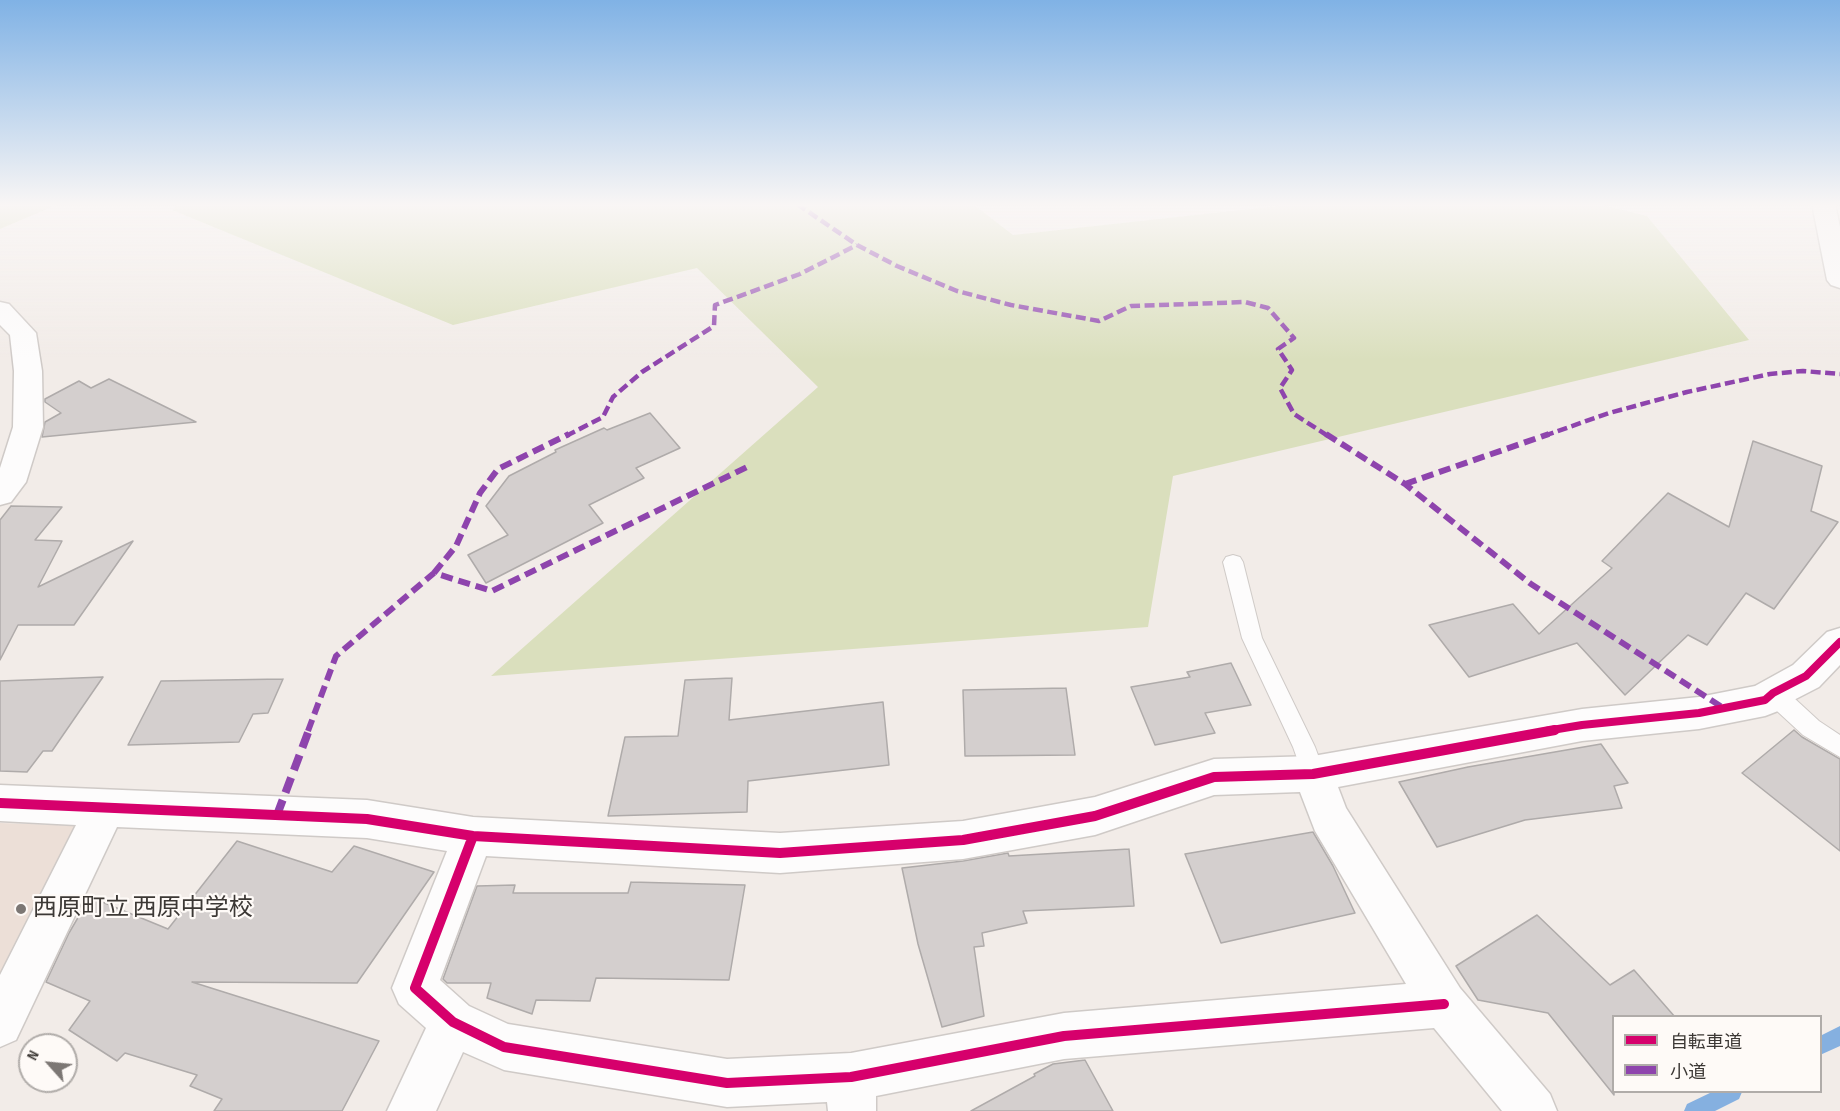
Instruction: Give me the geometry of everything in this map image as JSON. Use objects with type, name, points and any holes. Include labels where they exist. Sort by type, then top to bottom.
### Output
[{"type":"street","points":[[1835,256],[1840,280]]},
{"type":"street","points":[[0,310],[22,333],[28,383],[28,427],[11,482],[0,494]]},
{"type":"street","points":[[0,803],[367,819],[473,836],[780,853],[963,840],[1095,816],[1214,777],[1313,774],[1582,725],[1716,710],[1765,700],[1773,693],[1806,676],[1840,642]]},
{"type":"street","points":[[1313,774],[1329,818],[1444,1004],[1533,1111]]},
{"type":"street","points":[[0,1024],[105,808]]},
{"type":"street","points":[[473,836],[415,988],[453,1022],[504,1047],[727,1083],[851,1094],[1064,1036],[1444,1004]]},
{"type":"street","points":[[411,1111],[453,1022]]},
{"type":"lane","points":[[1233,562],[1252,638],[1304,747],[1313,774]]},
{"type":"lane","points":[[1773,693],[1811,728],[1840,747]]},
{"type":"shaded area","name":"西原町立 西原中学校","points":[[0,823],[84,826],[0,991]]},
{"type":"green space","points":[[284,256],[1680,256],[1749,340],[1173,476],[1148,627],[491,676],[818,387],[697,268],[453,325]]},
{"type":"building","points":[[109,379],[196,422],[42,437],[45,422],[61,413],[45,402],[45,399],[79,381],[91,388]]},
{"type":"building","points":[[650,413],[680,448],[636,468],[644,478],[589,505],[603,523],[486,583],[468,555],[508,535],[486,506],[509,476],[556,452],[555,450],[604,428],[607,430]]},
{"type":"building","points":[[1753,441],[1822,466],[1811,511],[1838,522],[1774,609],[1746,593],[1707,645],[1688,635],[1625,695],[1577,643],[1469,677],[1429,625],[1513,604],[1539,634],[1612,568],[1602,561],[1668,493],[1729,527]]},
{"type":"building","points":[[11,506],[62,507],[35,540],[62,541],[38,587],[133,541],[74,625],[18,625],[0,660],[0,520]]},
{"type":"building","points":[[1231,663],[1251,705],[1205,713],[1215,733],[1155,745],[1131,687],[1190,677],[1187,672]]},
{"type":"building","points":[[103,677],[52,751],[43,751],[27,772],[0,771],[0,681]]},
{"type":"building","points":[[732,678],[729,720],[883,702],[889,765],[748,781],[747,812],[608,816],[625,737],[678,736],[685,680]]},
{"type":"building","points":[[283,679],[268,713],[253,714],[239,742],[128,745],[161,681]]},
{"type":"building","points":[[1066,688],[1075,755],[965,756],[963,690]]},
{"type":"building","points":[[1794,730],[1840,759],[1840,851],[1742,773]]},
{"type":"building","points":[[1601,744],[1628,783],[1614,786],[1622,808],[1525,820],[1437,847],[1399,782],[1468,767]]},
{"type":"building","points":[[1313,832],[1333,866],[1355,913],[1221,943],[1185,854]]},
{"type":"building","points":[[237,841],[332,872],[354,846],[434,872],[357,983],[192,982],[379,1041],[342,1111],[214,1111],[222,1099],[190,1086],[197,1075],[125,1053],[117,1061],[78,1036],[78,1033],[69,1030],[90,1001],[46,982],[69,933],[90,897],[168,929]]},
{"type":"building","points":[[1129,849],[1134,906],[1023,911],[1027,923],[982,933],[984,946],[974,947],[984,1016],[942,1027],[918,944],[902,868],[1008,853],[1009,856]]},
{"type":"building","points":[[631,882],[745,885],[729,980],[596,978],[590,1001],[536,1000],[532,1014],[487,998],[491,983],[447,983],[443,979],[477,886],[515,885],[513,893],[628,893]]},
{"type":"building","points":[[1537,915],[1610,985],[1634,970],[1673,1015],[1612,1015],[1612,1093],[1548,1013],[1478,1000],[1456,966]]},
{"type":"building","points":[[1085,1060],[1113,1111],[971,1111],[1053,1064]]},
{"type":"waterway","points":[[1822,1045],[1840,1036]]},
{"type":"waterway","points":[[1694,1111],[1730,1093]]},
{"type":"marked path","points":[[434,573],[456,546],[480,493],[498,469],[603,417],[613,397],[642,372],[714,326],[715,305],[800,274],[836,256]]},
{"type":"marked path","points":[[878,256],[957,291],[1011,305],[1099,321],[1131,306],[1245,302],[1268,308],[1294,338],[1278,349],[1292,370],[1280,388],[1294,414],[1405,484],[1531,584],[1725,709]]},
{"type":"marked path","points":[[1405,484],[1609,413],[1687,392],[1770,374],[1803,371],[1840,374]]},
{"type":"marked path","points":[[277,815],[336,656],[434,573],[492,591],[747,467]]},
{"type":"cycle path","points":[[0,803],[367,819],[473,836],[780,853],[963,840],[1095,816],[1214,777],[1313,774],[1582,725],[1699,713],[1765,700],[1773,693],[1806,676],[1840,642]]},
{"type":"cycle path","points":[[473,836],[415,988],[453,1022],[504,1047],[727,1083],[851,1077],[1064,1036],[1444,1004]]},
{"type":"place","name":"西原町立 西原中学校","points":[[21,909]]}]
